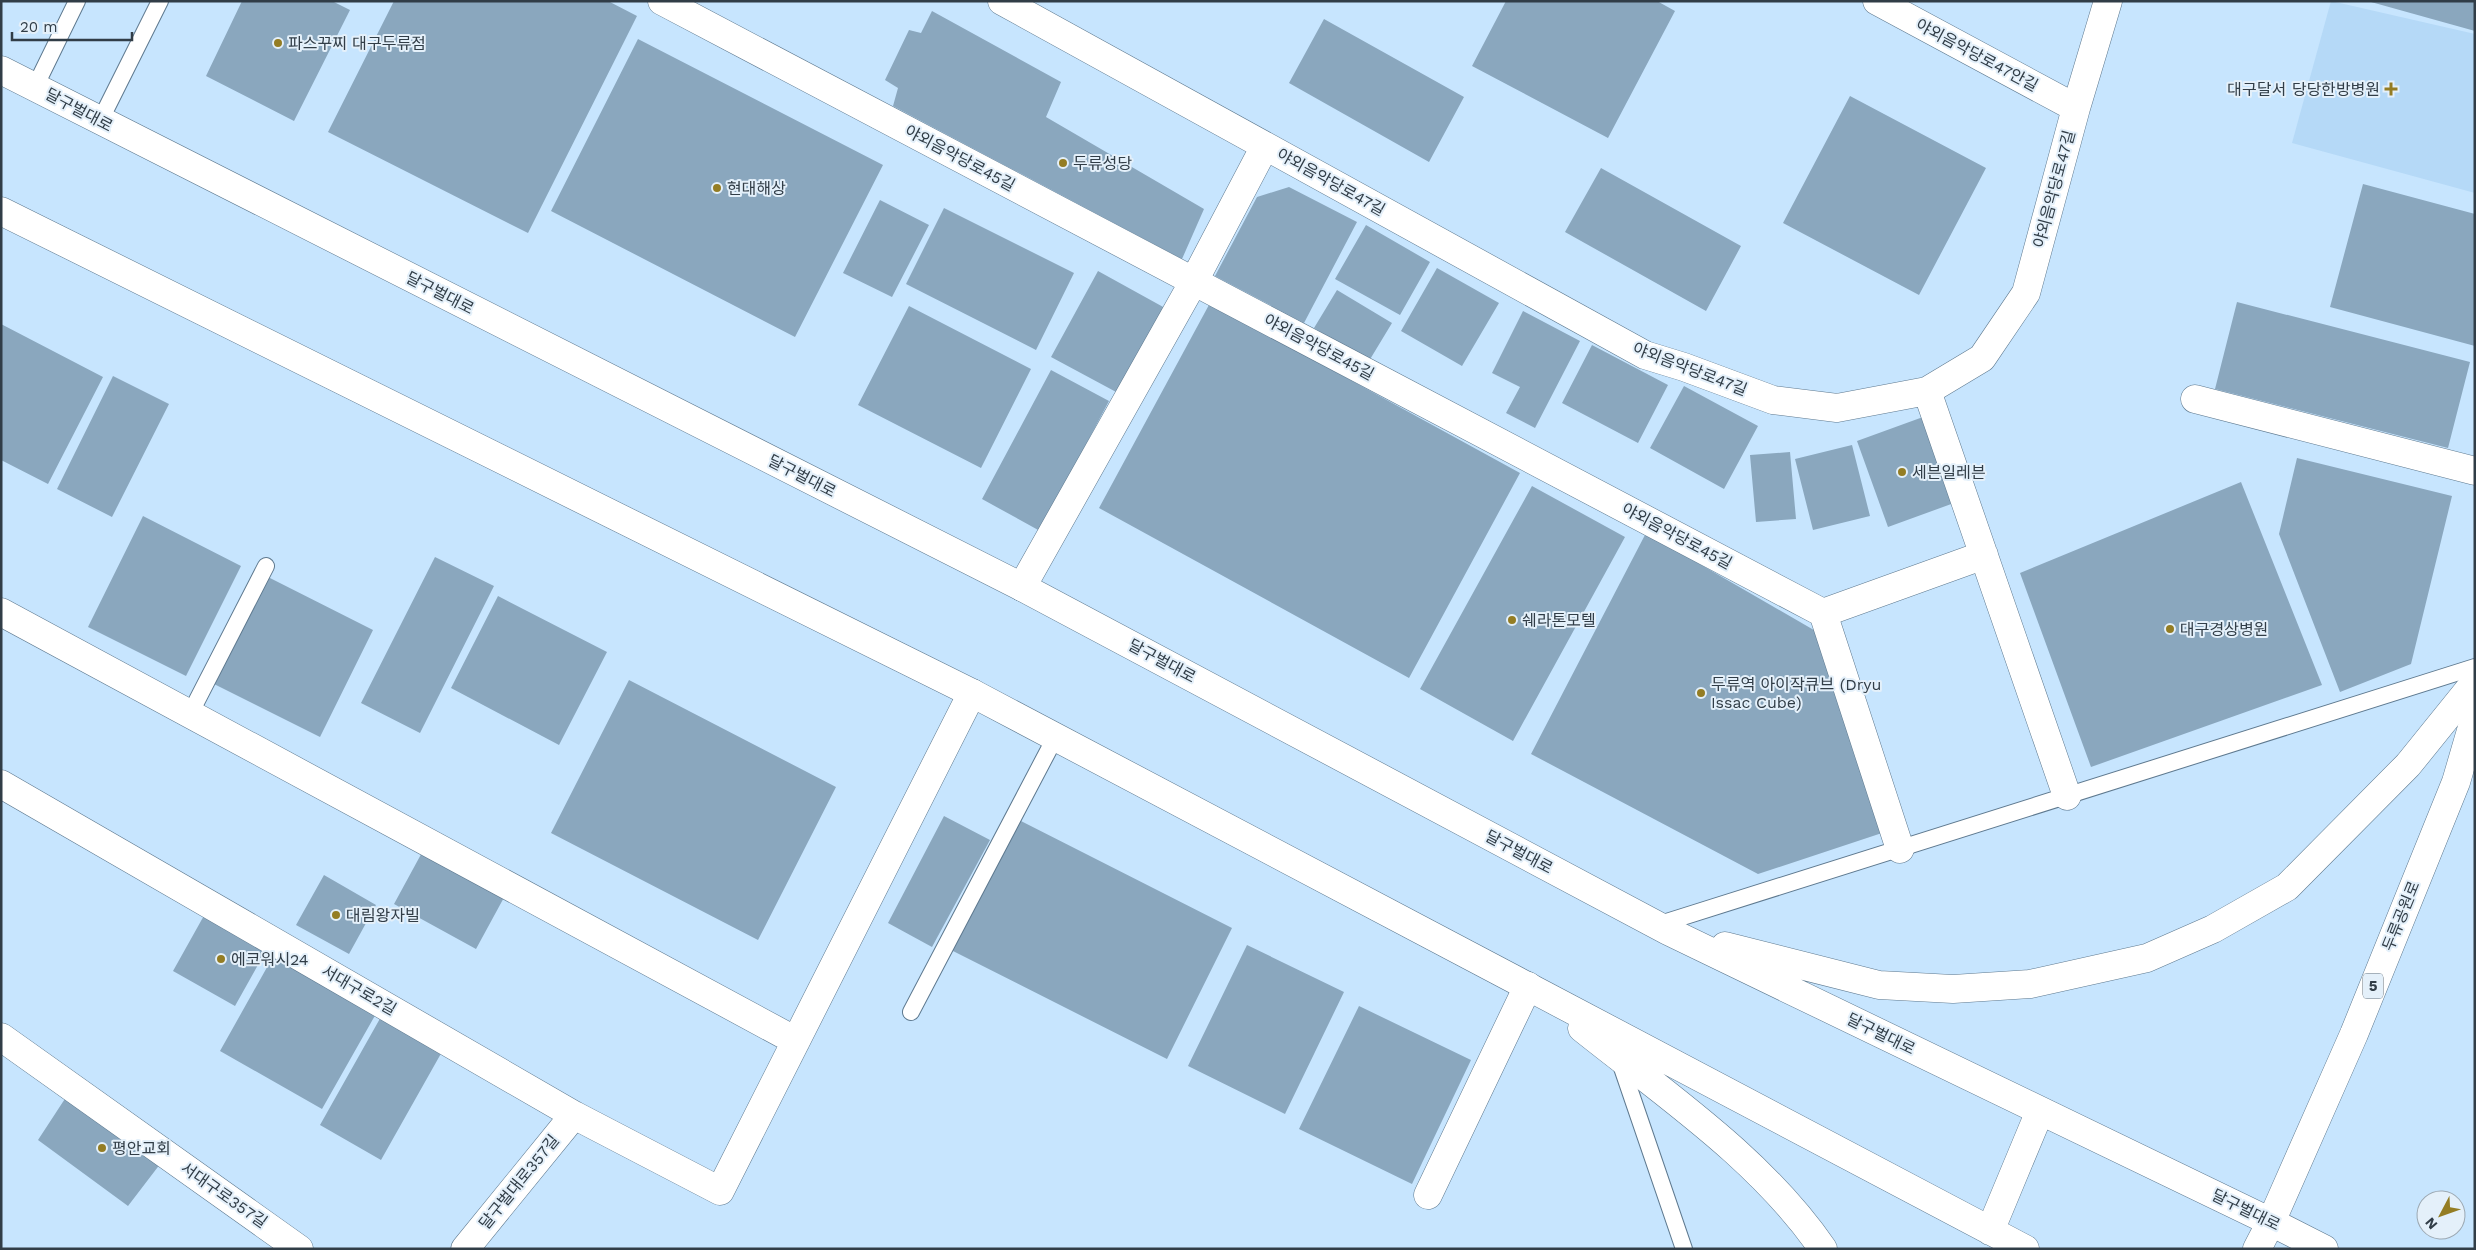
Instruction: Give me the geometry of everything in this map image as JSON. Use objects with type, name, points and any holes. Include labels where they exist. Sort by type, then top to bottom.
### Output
[{"type":"street","name":"야외음악당로45길","points":[[662,1],[1824,614]]},
{"type":"street","name":"야외음악당로47길","points":[[1002,1],[1034,9],[1266,146],[1645,355],[1684,367],[1773,400],[1837,408],[1927,391],[1982,358],[2026,293],[2076,108],[2108,1]]},
{"type":"street","name":"야외음악당로47안길","points":[[1877,1],[2076,108]]},
{"type":"street","name":"달구벌대로","points":[[1,70],[1022,587],[1663,928],[2324,1249]]},
{"type":"street","points":[[1022,587],[1194,281],[1266,146]]},
{"type":"street","points":[[1,212],[1056,736],[2025,1249]]},
{"type":"street","points":[[1927,391],[2068,796]]},
{"type":"street","points":[[2195,398],[2475,471]]},
{"type":"street","points":[[1900,849],[1824,614],[1984,555]]},
{"type":"street","points":[[1,612],[796,1041],[972,693]]},
{"type":"street","points":[[1663,928],[1879,985],[1944,988],[2030,984],[2147,958],[2213,929],[2287,887],[2408,765],[2475,682]]},
{"type":"street","name":"두류공원로","points":[[2257,1249],[2271,1222],[2354,1034],[2456,782],[2475,717]]},
{"type":"street","name":"서대구로2길","points":[[1,784],[574,1115],[720,1192],[796,1041]]},
{"type":"street","points":[[1528,986],[1719,1137],[1767,1179],[1823,1249]]},
{"type":"street","points":[[1428,1195],[1528,986]]},
{"type":"street","name":"서대구로357길","points":[[1,1037],[299,1249]]},
{"type":"street","points":[[1990,1232],[2040,1110]]},
{"type":"street","name":"달구벌대로357길","points":[[465,1249],[574,1115]]},
{"type":"lane","points":[[35,87],[77,1]]},
{"type":"lane","points":[[100,121],[160,1]]},
{"type":"lane","points":[[190,714],[266,566]]},
{"type":"lane","points":[[1663,928],[1900,849],[2475,667]]},
{"type":"lane","points":[[911,1012],[1056,736]]},
{"type":"lane","points":[[1619,1057],[1684,1249]]},
{"type":"shaded area","name":"대구달서 당당한방병원","points":[[2331,1],[2475,34],[2475,193],[2292,143]]},
{"type":"building","name":"파스꾸찌 대구두류점","points":[[242,1],[332,1],[350,10],[294,121],[206,76]]},
{"type":"building","points":[[394,1],[608,1],[637,16],[528,233],[328,132]]},
{"type":"building","points":[[1506,1],[1657,1],[1675,11],[1608,138],[1472,66]]},
{"type":"building","points":[[2475,1],[2475,31],[2371,2]]},
{"type":"building","name":"두류성당","points":[[932,11],[1061,82],[1046,117],[1204,209],[1182,259],[893,106],[898,88],[885,80],[909,30],[921,33]]},
{"type":"building","points":[[1324,19],[1464,97],[1429,162],[1289,83]]},
{"type":"building","name":"현대해상","points":[[638,39],[883,165],[795,337],[551,211]]},
{"type":"building","points":[[1850,96],[1986,168],[1919,295],[1783,223]]},
{"type":"building","points":[[1601,168],[1741,246],[1706,311],[1565,232]]},
{"type":"building","points":[[2363,184],[2475,214],[2475,346],[2330,307]]},
{"type":"building","points":[[1289,187],[1357,222],[1304,323],[1215,276],[1257,197]]},
{"type":"building","points":[[880,200],[929,225],[892,297],[843,273]]},
{"type":"building","points":[[944,208],[1074,273],[1036,350],[906,284]]},
{"type":"building","points":[[1366,225],[1430,262],[1400,315],[1335,279]]},
{"type":"building","points":[[1437,268],[1499,303],[1462,366],[1401,331]]},
{"type":"building","points":[[1098,271],[1165,308],[1118,393],[1051,357]]},
{"type":"building","points":[[1337,290],[1392,323],[1369,361],[1314,328]]},
{"type":"building","points":[[2237,302],[2470,362],[2448,448],[2215,389]]},
{"type":"building","points":[[1210,303],[1520,473],[1409,678],[1099,508]]},
{"type":"building","points":[[909,306],[1031,369],[981,468],[858,405]]},
{"type":"building","points":[[1523,311],[1580,341],[1535,428],[1506,413],[1520,387],[1492,373]]},
{"type":"building","points":[[1,324],[103,377],[48,484],[1,460]]},
{"type":"building","points":[[1592,345],[1668,385],[1638,443],[1562,403]]},
{"type":"building","points":[[1051,370],[1109,401],[1040,531],[982,499]]},
{"type":"building","points":[[113,376],[169,404],[112,517],[57,489]]},
{"type":"building","points":[[1684,386],[1758,426],[1724,489],[1650,448]]},
{"type":"building","points":[[1923,417],[1954,503],[1888,527],[1857,441]]},
{"type":"building","points":[[1852,445],[1870,516],[1813,530],[1795,459]]},
{"type":"building","points":[[1790,452],[1796,519],[1756,522],[1750,455]]},
{"type":"building","points":[[2297,458],[2452,496],[2411,664],[2340,692],[2279,534]]},
{"type":"building","name":"대구경상병원","points":[[2241,482],[2322,685],[2091,767],[2020,573]]},
{"type":"building","points":[[1532,486],[1625,537],[1513,741],[1420,689]]},
{"type":"building","points":[[143,516],[241,566],[186,676],[88,627]]},
{"type":"building","name":"두류역 아이작큐브 (Dryu Issac Cube)","points":[[1646,533],[1819,633],[1885,832],[1758,874],[1531,754]]},
{"type":"building","points":[[435,557],[494,586],[420,733],[361,703]]},
{"type":"building","points":[[266,576],[373,630],[320,737],[212,683]]},
{"type":"building","points":[[498,596],[607,652],[559,745],[451,688]]},
{"type":"building","points":[[629,680],[836,787],[758,940],[551,833]]},
{"type":"building","points":[[944,816],[990,840],[932,947],[888,923]]},
{"type":"building","points":[[1017,819],[1232,928],[1167,1059],[951,950]]},
{"type":"building","points":[[425,847],[507,892],[476,949],[394,904]]},
{"type":"building","name":"대림왕자빌","points":[[324,875],[376,905],[349,954],[296,925]]},
{"type":"building","name":"에코워시24","points":[[206,912],[268,947],[235,1006],[173,971]]},
{"type":"building","points":[[1247,945],[1344,992],[1285,1114],[1188,1066]]},
{"type":"building","points":[[275,953],[377,1012],[322,1109],[220,1051]]},
{"type":"building","points":[[1359,1006],[1471,1060],[1412,1184],[1299,1129]]},
{"type":"building","points":[[382,1015],[443,1050],[381,1160],[320,1125]]},
{"type":"building","name":"평안교회","points":[[72,1088],[167,1155],[128,1206],[38,1140]]},
{"type":"place","name":"파스꾸찌 대구두류점","points":[[278,43]]},
{"type":"place","name":"대구달서 당당한방병원","points":[[2391,89]]},
{"type":"place","name":"두류성당","points":[[1063,163]]},
{"type":"place","name":"현대해상","points":[[717,188]]},
{"type":"place","name":"세븐일레븐","points":[[1902,472]]},
{"type":"place","name":"쉐라톤모텔","points":[[1512,620]]},
{"type":"place","name":"대구경상병원","points":[[2170,629]]},
{"type":"place","name":"두류역 아이작큐브 (Dryu Issac Cube)","points":[[1701,693]]},
{"type":"place","name":"대림왕자빌","points":[[336,915]]},
{"type":"place","name":"에코워시24","points":[[221,959]]},
{"type":"place","name":"평안교회","points":[[102,1148]]}]
